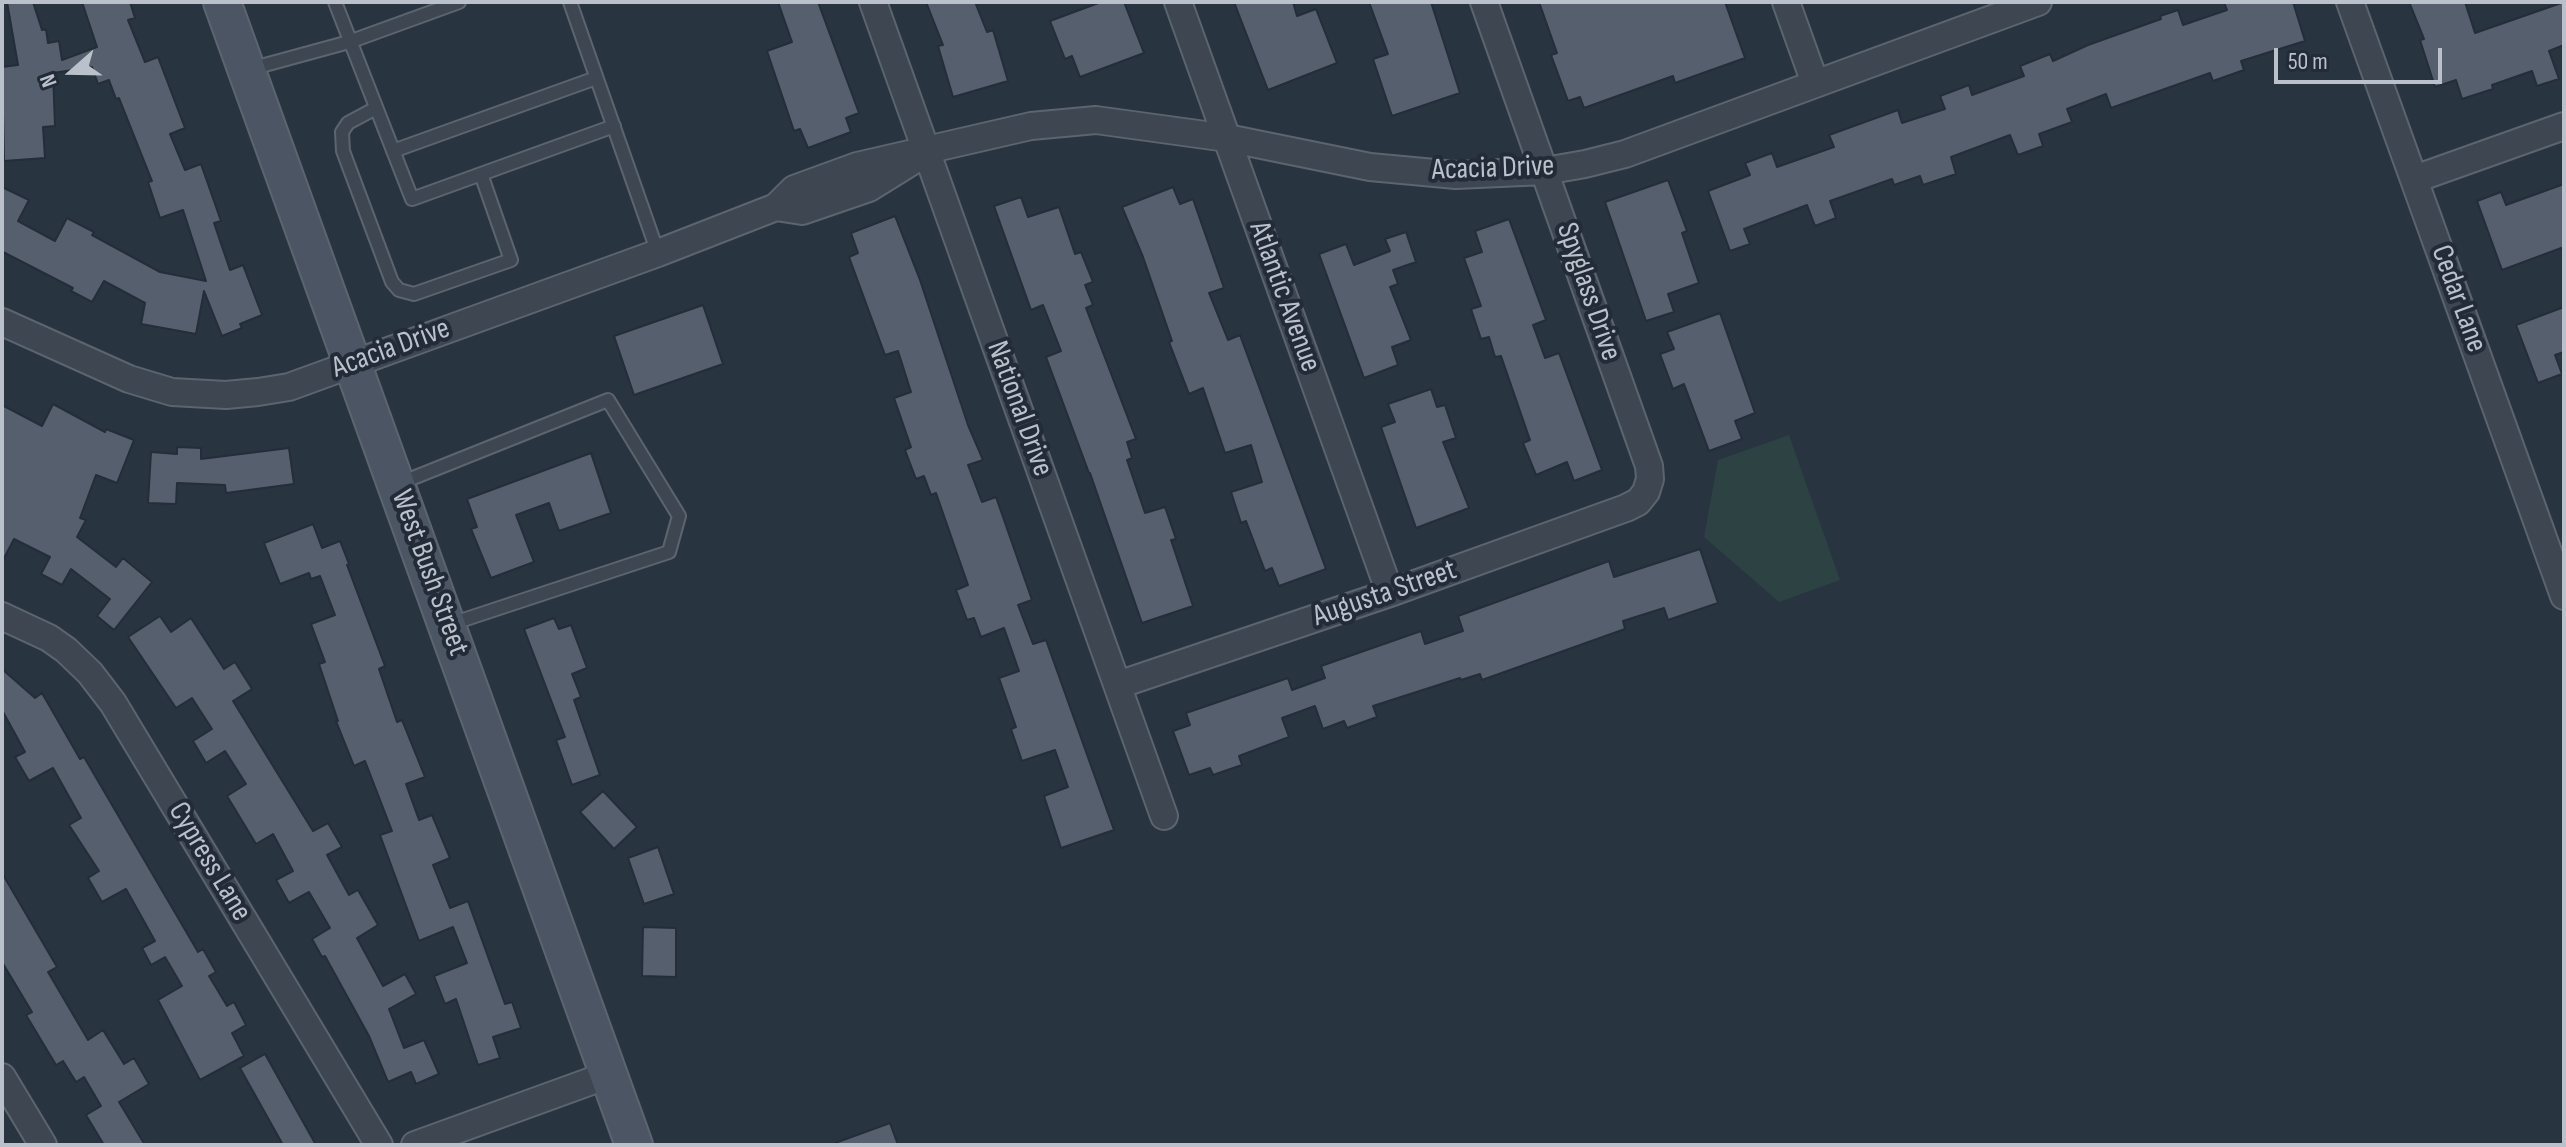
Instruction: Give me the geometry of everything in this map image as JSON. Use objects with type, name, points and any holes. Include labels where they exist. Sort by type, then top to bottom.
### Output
[{"type":"main road","name":"West Bush Street","points":[[222,2],[634,1145]]},
{"type":"street","name":"National Drive","points":[[873,2],[1164,816]]},
{"type":"street","name":"Atlantic Avenue","points":[[1178,2],[1390,593]]},
{"type":"street","name":"Spyglass Drive","points":[[1484,2],[1649,466],[1650,479],[1646,492]]},
{"type":"street","points":[[1786,2],[1815,83]]},
{"type":"street","name":"Acacia Drive","points":[[2,322],[129,379],[172,392],[226,395],[258,392],[289,387],[658,253],[776,207],[794,189],[857,166],[927,152],[978,137],[1031,126],[1096,120],[1227,138],[1370,167],[1456,175],[1545,171],[1625,154],[2038,2]]},
{"type":"street","name":"Cedar Lane","points":[[2350,2],[2564,596]]},
{"type":"street","points":[[2415,179],[2564,126]]},
{"type":"street","name":"Augusta Street","points":[[1118,685],[1390,593],[1626,508],[1638,502],[1646,492]]},
{"type":"street","name":"Cypress Lane","points":[[2,616],[49,638],[66,650],[90,673],[113,703],[379,1145]]},
{"type":"street","points":[[415,1145],[608,1075]]},
{"type":"street","points":[[2,1077],[43,1145]]},
{"type":"lane","points":[[335,2],[412,199],[614,126]]},
{"type":"lane","points":[[247,69],[349,42],[459,2]]},
{"type":"lane","points":[[570,2],[658,253]]},
{"type":"lane","points":[[393,151],[596,78]]},
{"type":"lane","points":[[376,108],[348,123],[342,132],[343,151],[392,282],[399,290],[414,294],[511,260],[481,174]]},
{"type":"lane","points":[[397,484],[608,400],[679,516],[669,552],[448,625]]},
{"type":"green space","points":[[1789,435],[1840,580],[1779,602],[1704,537],[1718,460]]},
{"type":"building","points":[[7,2],[33,2],[42,30],[46,29],[48,43],[59,41],[62,60],[97,47],[82,2],[130,2],[135,18],[128,20],[145,62],[158,57],[185,128],[170,134],[185,170],[201,164],[221,221],[214,223],[230,270],[243,265],[262,315],[222,336],[204,291],[196,334],[141,324],[145,303],[104,281],[92,302],[71,291],[73,288],[2,254],[2,187],[29,200],[18,221],[55,241],[67,218],[160,272],[206,281],[183,210],[160,218],[148,182],[152,181],[119,98],[116,99],[109,80],[98,84],[92,67],[53,73],[55,126],[43,127],[45,158],[4,161],[2,67],[18,65]]},
{"type":"building","points":[[778,2],[818,2],[859,113],[846,118],[851,132],[808,148],[800,129],[794,131],[767,51],[792,42]]},
{"type":"building","points":[[926,2],[975,2],[987,32],[993,30],[1008,81],[953,97],[938,46],[943,45]]},
{"type":"building","points":[[1101,2],[1124,2],[1144,53],[1080,77],[1072,56],[1065,59],[1050,21]]},
{"type":"building","points":[[1234,2],[1293,2],[1297,16],[1316,9],[1337,63],[1268,90]]},
{"type":"building","points":[[1369,2],[1431,2],[1460,93],[1392,116],[1373,59],[1388,54]]},
{"type":"building","points":[[1539,2],[1725,2],[1745,58],[1675,83],[1673,76],[1584,108],[1580,97],[1568,101],[1551,55],[1557,53]]},
{"type":"building","points":[[2224,2],[2293,2],[2305,41],[2241,61],[2244,70],[2213,81],[2210,73],[2111,108],[2106,94],[2067,109],[2072,122],[2039,134],[2043,146],[2018,155],[2010,135],[1951,157],[1956,174],[1923,185],[1920,176],[1894,185],[1892,179],[1830,201],[1836,218],[1815,226],[1807,205],[1744,229],[1750,244],[1730,251],[1708,191],[1750,175],[1745,163],[1772,153],[1777,167],[1834,147],[1829,135],[1898,110],[1902,123],[1945,109],[1940,96],[1969,85],[1972,95],[2024,76],[2020,66],[2050,54],[2053,61],[2178,10],[2183,25],[2227,10]]},
{"type":"building","points":[[2409,2],[2465,2],[2475,33],[2564,2],[2564,45],[2549,51],[2559,79],[2537,86],[2532,71],[2462,99],[2456,80],[2435,87],[2420,40],[2424,39]]},
{"type":"building","points":[[1668,180],[1687,231],[1682,233],[1699,283],[1668,294],[1674,312],[1646,321],[1605,202]]},
{"type":"building","points":[[2564,184],[2564,247],[2502,270],[2477,201],[2501,192],[2506,205]]},
{"type":"building","points":[[1173,187],[1180,204],[1193,199],[1224,288],[1209,293],[1228,340],[1240,335],[1326,569],[1279,586],[1272,568],[1265,571],[1246,521],[1241,523],[1231,492],[1262,482],[1251,445],[1225,453],[1203,388],[1189,394],[1169,342],[1172,341],[1143,257],[1122,207]]},
{"type":"building","points":[[1021,197],[1028,217],[1059,207],[1075,254],[1081,252],[1093,282],[1085,285],[1093,305],[1086,308],[1136,439],[1127,442],[1132,458],[1127,460],[1145,513],[1165,507],[1176,539],[1171,540],[1193,606],[1142,623],[1046,357],[1061,351],[1043,305],[1031,310],[994,206]]},
{"type":"building","points":[[895,216],[983,460],[968,465],[982,502],[996,497],[1032,600],[1018,605],[1033,644],[1046,640],[1114,830],[1061,848],[1044,796],[1068,787],[1055,750],[1022,761],[1011,729],[1016,727],[999,678],[1019,671],[1004,628],[981,637],[974,618],[967,620],[956,590],[968,585],[936,493],[931,495],[924,476],[916,479],[905,450],[911,447],[894,398],[911,392],[898,351],[885,355],[849,257],[858,253],[851,233]]},
{"type":"building","points":[[1509,219],[1546,320],[1533,325],[1545,358],[1559,353],[1602,470],[1574,481],[1567,462],[1536,475],[1523,443],[1530,440],[1501,356],[1495,357],[1489,337],[1481,339],[1471,309],[1481,306],[1464,258],[1482,252],[1475,231]]},
{"type":"building","points":[[1406,232],[1416,262],[1393,270],[1398,284],[1390,287],[1411,340],[1392,347],[1398,365],[1364,378],[1319,254],[1346,244],[1354,265],[1390,251],[1385,239]]},
{"type":"building","points":[[703,305],[723,364],[634,395],[614,336]]},
{"type":"building","points":[[2564,307],[2564,352],[2555,355],[2562,374],[2538,383],[2516,325]]},
{"type":"building","points":[[1720,313],[1755,413],[1735,421],[1742,439],[1709,451],[1684,384],[1673,389],[1660,354],[1674,349],[1667,332]]},
{"type":"building","points":[[1431,389],[1437,407],[1445,405],[1456,438],[1443,442],[1469,508],[1416,528],[1381,427],[1395,422],[1388,404]]},
{"type":"building","points":[[53,404],[105,432],[106,429],[134,440],[117,483],[96,475],[80,518],[86,520],[77,537],[116,567],[123,558],[152,582],[114,630],[97,616],[110,599],[71,569],[62,585],[41,574],[50,557],[14,539],[2,562],[2,405],[42,426]]},
{"type":"building","points":[[177,447],[201,448],[201,459],[289,448],[294,484],[226,493],[225,485],[177,483],[176,504],[148,503],[151,452],[177,454]]},
{"type":"building","points":[[591,453],[611,513],[559,531],[549,503],[516,515],[534,562],[491,578],[471,529],[477,527],[467,499]]},
{"type":"building","points":[[313,524],[322,548],[340,541],[385,666],[379,669],[397,722],[402,720],[425,777],[406,784],[419,820],[432,815],[450,858],[433,865],[450,908],[468,901],[505,1004],[512,1002],[521,1028],[493,1037],[500,1058],[478,1065],[456,999],[445,1004],[434,976],[467,963],[453,927],[419,941],[380,835],[392,831],[365,761],[354,766],[336,721],[319,664],[325,662],[311,624],[335,615],[320,576],[311,579],[309,573],[280,584],[264,543]]},
{"type":"building","points":[[1700,549],[1718,603],[1668,620],[1664,608],[1623,621],[1625,629],[1482,680],[1480,674],[1460,678],[1373,706],[1377,717],[1347,728],[1344,721],[1323,729],[1315,706],[1282,718],[1289,737],[1239,756],[1242,765],[1213,775],[1210,768],[1189,775],[1173,731],[1190,725],[1186,713],[1288,678],[1292,690],[1325,678],[1321,666],[1421,631],[1425,644],[1463,631],[1458,616],[1609,561],[1614,577]]},
{"type":"building","points":[[160,616],[171,632],[191,618],[224,669],[235,662],[252,689],[233,701],[313,831],[328,823],[342,847],[327,855],[349,895],[358,890],[378,925],[357,938],[383,986],[405,974],[416,994],[389,1009],[404,1048],[424,1040],[439,1074],[416,1084],[411,1072],[388,1082],[369,1036],[325,956],[322,957],[312,939],[330,928],[309,892],[289,903],[276,880],[293,871],[273,834],[256,844],[227,796],[246,784],[225,751],[206,763],[193,741],[212,729],[192,698],[176,708],[128,637]]},
{"type":"building","points":[[554,618],[559,629],[571,625],[587,668],[572,674],[581,697],[574,700],[600,775],[572,785],[556,740],[565,737],[524,629]]},
{"type":"building","points":[[2,669],[35,698],[42,693],[80,759],[84,757],[198,952],[203,949],[216,972],[209,976],[227,1006],[234,1002],[246,1025],[232,1033],[244,1056],[200,1080],[158,1000],[182,986],[165,957],[151,965],[142,948],[155,941],[126,889],[102,902],[88,878],[99,871],[69,825],[81,818],[53,768],[29,781],[15,757],[25,752],[2,710]]},
{"type":"building","points":[[603,791],[637,827],[614,849],[580,812]]},
{"type":"building","points":[[658,847],[674,894],[644,904],[628,858]]},
{"type":"building","points":[[2,873],[57,967],[48,972],[88,1040],[103,1030],[124,1064],[134,1058],[149,1084],[119,1102],[145,1145],[104,1145],[86,1115],[101,1106],[84,1077],[76,1082],[63,1061],[56,1065],[26,1015],[32,1012],[2,962]]},
{"type":"building","points":[[643,927],[676,928],[676,977],[642,976]]},
{"type":"building","points":[[265,1054],[316,1145],[283,1145],[240,1068]]},
{"type":"building","points":[[890,1123],[898,1145],[835,1145],[835,1143]]}]
